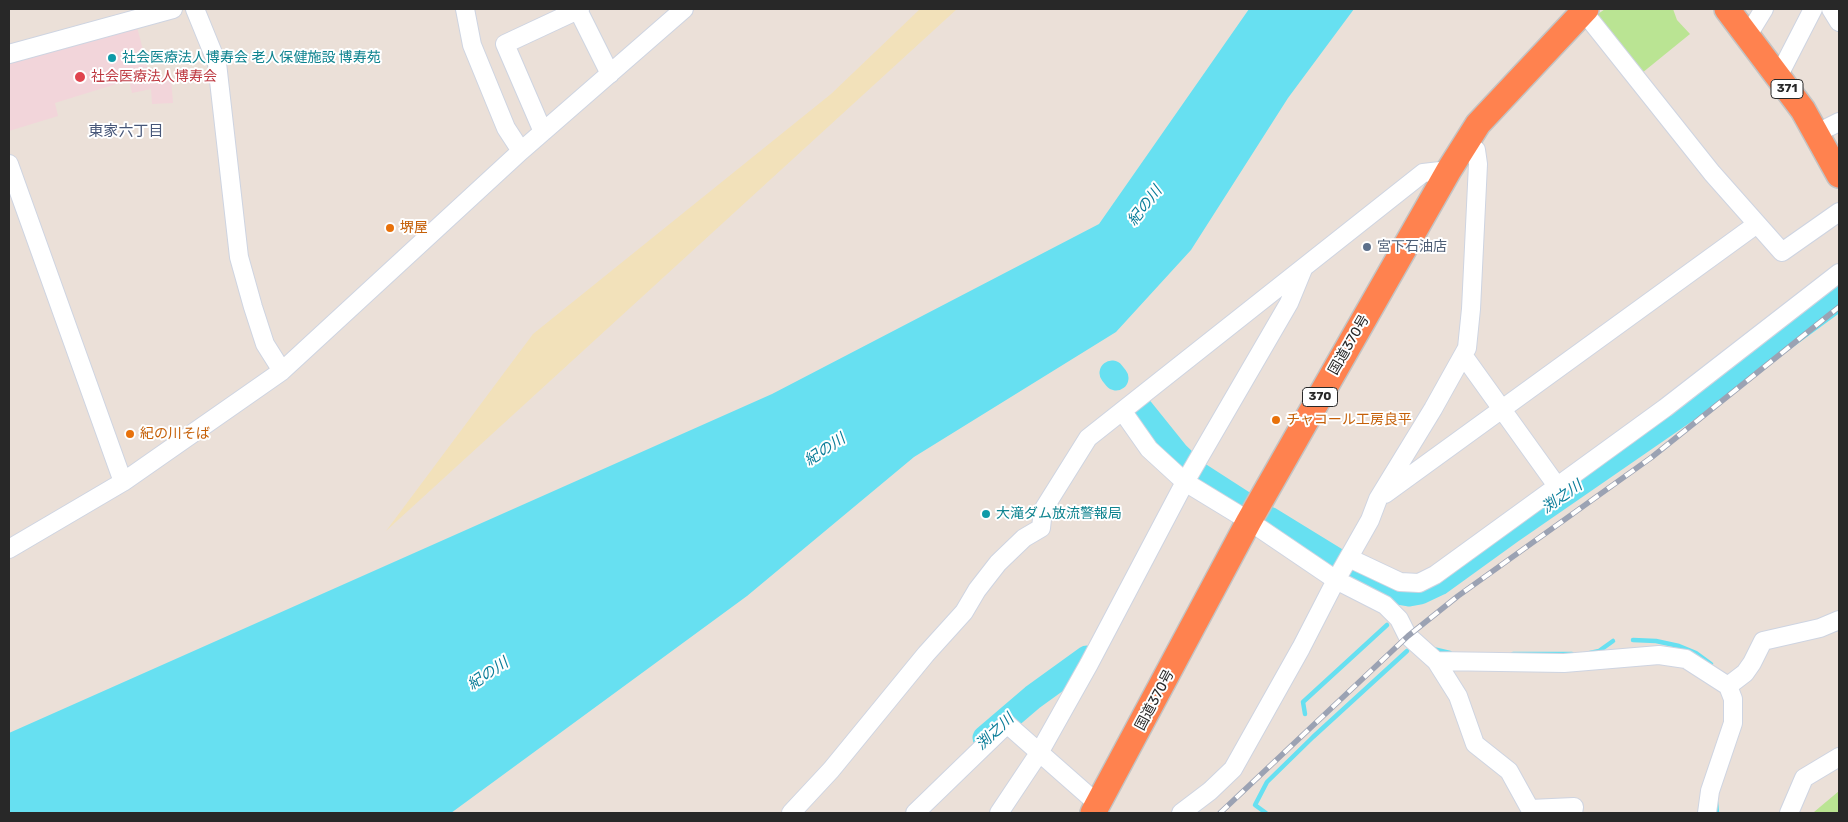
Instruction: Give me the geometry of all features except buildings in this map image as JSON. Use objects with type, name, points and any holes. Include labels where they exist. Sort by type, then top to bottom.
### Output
[{"type":"highway","name":"371","points":[[1727,9],[1803,110],[1839,175]]},
{"type":"highway","name":"国道370号","points":[[1096,809],[1249,521],[1449,170],[1478,124],[1585,10]]},
{"type":"street","points":[[9,54],[173,9]]},
{"type":"street","points":[[195,9],[216,63],[239,257],[253,308],[266,344],[282,371]]},
{"type":"street","points":[[465,9],[472,45],[506,128],[521,151]]},
{"type":"street","points":[[543,132],[505,44],[579,9],[610,74]]},
{"type":"street","points":[[9,549],[123,482],[282,371],[521,151],[684,9]]},
{"type":"street","points":[[1748,35],[1764,9]]},
{"type":"street","points":[[1778,78],[1813,9]]},
{"type":"street","points":[[1831,9],[1839,22]]},
{"type":"street","points":[[1585,10],[1712,173],[1782,252],[1839,212]]},
{"type":"street","points":[[1817,133],[1839,122]]},
{"type":"street","points":[[1181,813],[1210,791],[1233,769],[1302,648],[1370,520],[1378,499],[1433,409],[1467,348],[1472,309],[1478,182],[1476,150],[1465,144]]},
{"type":"street","points":[[9,164],[123,482]]},
{"type":"street","points":[[791,813],[831,770],[926,654],[964,612],[977,590],[998,563],[1024,538],[1041,528],[1043,510],[1088,438],[1423,173],[1449,170]]},
{"type":"street","points":[[1378,499],[1757,224]]},
{"type":"street","points":[[998,813],[1039,754],[1191,472],[1289,303],[1304,268]]},
{"type":"street","points":[[1122,412],[1149,449],[1191,472],[1249,521],[1344,568],[1400,582],[1419,583],[1435,574],[1665,408],[1839,273]]},
{"type":"street","points":[[1463,355],[1503,408],[1557,486]]},
{"type":"street","points":[[1344,568],[1399,619],[1406,635],[1436,661],[1458,696],[1476,744],[1509,771],[1527,811],[1574,807],[1573,813]]},
{"type":"street","points":[[1728,686],[1745,673],[1763,641],[1820,628],[1839,620]]},
{"type":"street","points":[[1436,661],[1564,663],[1659,655],[1686,660],[1728,686],[1733,699],[1733,723],[1710,791],[1707,813]]},
{"type":"street","points":[[915,813],[1007,724],[1096,809]]},
{"type":"street","points":[[1790,813],[1804,778],[1839,757]]},
{"type":"shaded area","name":"社会医療法人博寿会","points":[[136,23],[150,77],[171,77],[173,103],[152,104],[151,89],[132,93],[129,80],[55,103],[58,116],[9,131],[9,58]]},
{"type":"green space","points":[[1605,9],[1673,9],[1677,20],[1690,34],[1642,73],[1599,19],[1598,14]]},
{"type":"green space","points":[[1839,791],[1839,813],[1814,813],[1814,812]]},
{"type":"sand","points":[[920,9],[957,9],[386,531],[533,334],[831,94]]},
{"type":"water","name":"紀の川","points":[[1249,9],[1354,9],[1288,98],[1191,250],[1116,332],[914,457],[747,596],[451,813],[9,813],[9,733],[772,394],[1099,224]]},
{"type":"waterway","name":"渕之川","points":[[1269,519],[1370,581],[1397,592],[1409,594],[1420,592],[1439,583],[1685,411],[1839,298]]},
{"type":"waterway","points":[[1112,373],[1116,378]]},
{"type":"waterway","points":[[1140,408],[1177,454],[1198,474],[1243,503]]},
{"type":"waterway","points":[[1305,714],[1303,702],[1387,625]]},
{"type":"waterway","points":[[1633,640],[1656,641],[1679,646],[1696,653],[1711,664]]},
{"type":"waterway","points":[[1590,653],[1599,651],[1613,641]]},
{"type":"waterway","points":[[1433,649],[1450,653]]},
{"type":"waterway","points":[[1266,813],[1255,805],[1267,782],[1407,651]]},
{"type":"waterway","points":[[1513,654],[1572,654]]},
{"type":"waterway","name":"渕之川","points":[[985,738],[1033,697],[1087,658]]},
{"type":"waterway","points":[[1716,802],[1717,813]]},
{"type":"railway","points":[[1220,813],[1408,636],[1458,596],[1652,457],[1839,307]]},
{"type":"place","name":"社会医療法人博寿会 老人保健施設 博寿苑","points":[[112,58]]},
{"type":"place","name":"社会医療法人博寿会","points":[[80,77]]},
{"type":"place","name":"堺屋","points":[[390,228]]},
{"type":"place","name":"宮下石油店","points":[[1367,247]]},
{"type":"place","name":"チャコール工房良平","points":[[1276,420]]},
{"type":"place","name":"紀の川そば","points":[[130,434]]},
{"type":"place","name":"大滝ダム放流警報局","points":[[986,514]]},
{"type":"district","name":"東家六丁目","points":[[126,132]]}]
